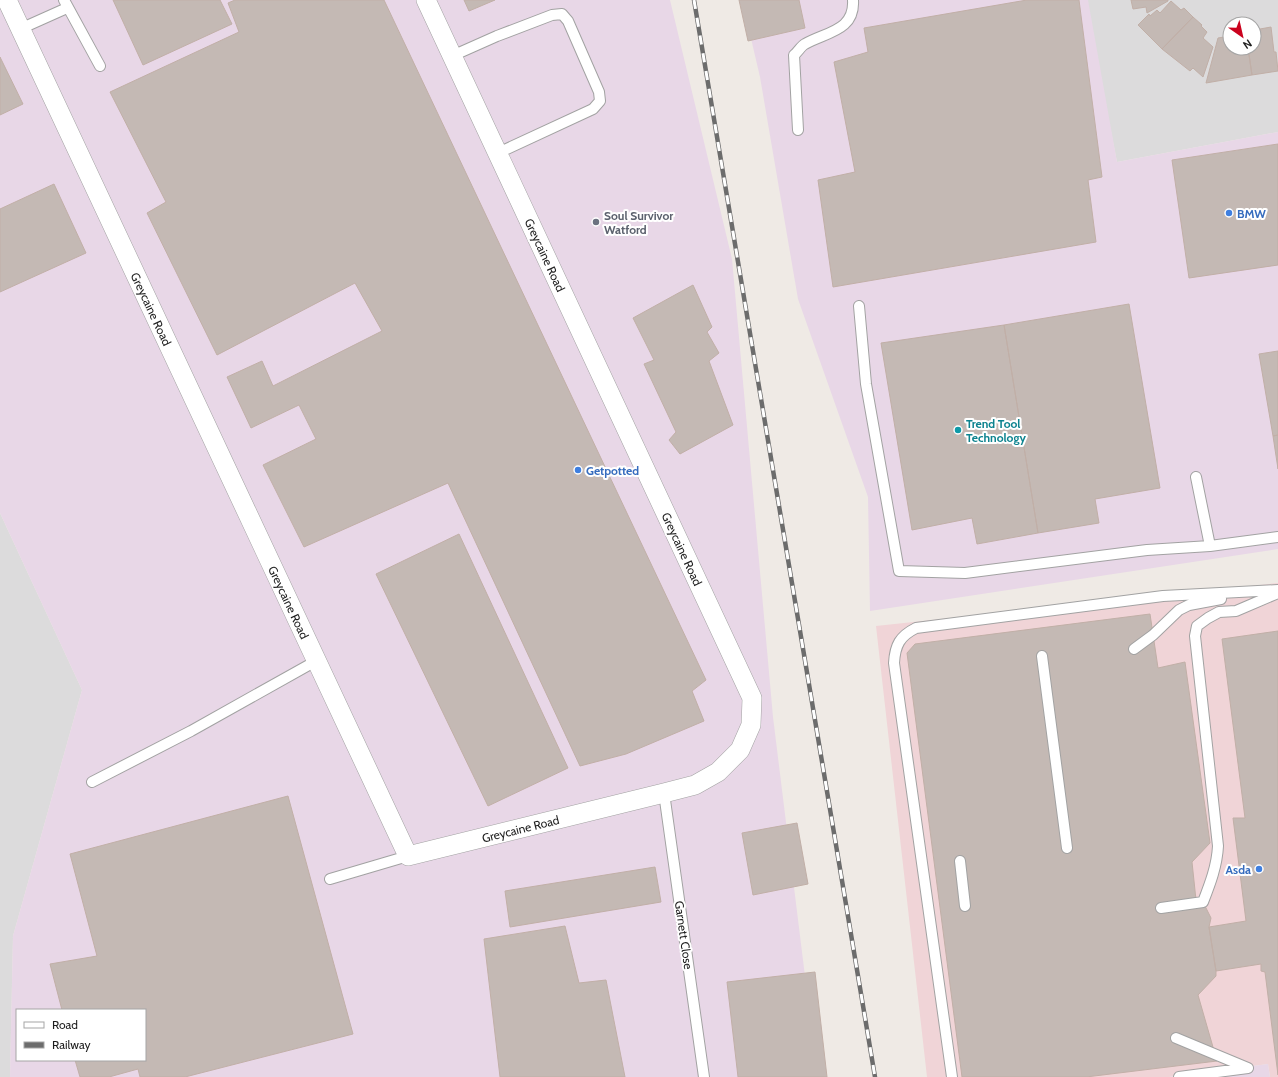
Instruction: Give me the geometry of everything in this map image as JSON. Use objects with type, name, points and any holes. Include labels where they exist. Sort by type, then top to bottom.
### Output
[{"type":"street","name":"Greycaine Road","points":[[7,0],[408,856],[695,785],[718,772],[740,750],[751,725],[752,698],[426,0]]},
{"type":"lane","points":[[798,130],[794,55],[804,44],[838,30],[848,21],[853,7],[853,0]]},
{"type":"lane","points":[[20,29],[66,4],[100,66]]},
{"type":"lane","points":[[452,56],[497,36],[552,15],[562,14],[568,21],[599,92],[600,101],[593,109],[498,153]]},
{"type":"lane","points":[[859,306],[866,384],[899,571],[965,573],[1147,550],[1210,546],[1278,537]]},
{"type":"lane","points":[[1196,477],[1210,546]]},
{"type":"lane","points":[[1134,649],[1153,636],[1179,610],[1189,605],[1278,592]]},
{"type":"lane","points":[[1161,908],[1203,902],[1212,881],[1217,860],[1218,846],[1194,636],[1197,626],[1219,612],[1236,611],[1278,592]]},
{"type":"lane","points":[[952,1077],[894,663],[895,650],[900,640],[908,632],[916,628],[1163,596],[1278,592]]},
{"type":"lane","points":[[1042,656],[1067,848]]},
{"type":"lane","points":[[92,782],[191,731],[316,661]]},
{"type":"lane","name":"Garnett Close","points":[[664,793],[704,1077]]},
{"type":"lane","points":[[330,879],[408,856]]},
{"type":"lane","points":[[960,861],[965,906]]},
{"type":"lane","points":[[1176,1038],[1248,1068],[1179,1077]]},
{"type":"shaded area","points":[[0,0],[670,0],[732,259],[773,717],[812,1033],[819,1077],[10,1077],[13,936],[82,690],[0,513]]},
{"type":"shaded area","points":[[742,0],[1088,0],[1117,162],[1278,132],[1278,549],[870,611],[868,497],[798,299],[760,77]]},
{"type":"shaded area","points":[[1085,0],[1278,0],[1278,132],[1117,162]]},
{"type":"shaded area","points":[[0,513],[82,690],[13,936],[10,1077],[0,1077]]},
{"type":"shaded area","points":[[1278,583],[1278,1077],[1270,1077],[1268,1064],[1169,1077],[927,1077],[876,626]]},
{"type":"shaded area","points":[[1268,1064],[1270,1077],[1169,1077]]},
{"type":"building","points":[[113,0],[220,0],[232,24],[143,65]]},
{"type":"building","points":[[235,0],[384,0],[706,680],[692,691],[704,721],[626,754],[580,766],[448,483],[304,547],[263,465],[316,439],[299,405],[251,428],[227,377],[262,361],[273,386],[382,331],[355,283],[217,355],[147,213],[166,202],[110,92],[239,32],[228,3]]},
{"type":"building","points":[[464,0],[495,0],[469,11]]},
{"type":"building","points":[[739,0],[799,0],[805,28],[748,41]]},
{"type":"building","points":[[1027,0],[1079,0],[1102,177],[1088,180],[1096,242],[833,287],[818,180],[855,172],[834,62],[868,52],[864,28]]},
{"type":"building","points":[[1131,0],[1168,1],[1147,13],[1146,7],[1133,9]]},
{"type":"building","points":[[1171,1],[1181,10],[1184,8],[1193,17],[1162,49],[1138,25],[1149,14],[1150,16],[1157,10],[1160,13]]},
{"type":"building","points":[[1193,17],[1207,32],[1203,38],[1213,47],[1203,77],[1193,68],[1190,71],[1162,49]]},
{"type":"building","points":[[1271,27],[1278,71],[1252,75],[1249,56],[1262,56],[1262,29]]},
{"type":"building","points":[[1222,37],[1222,56],[1249,56],[1252,75],[1206,83],[1218,38]]},
{"type":"building","points":[[0,57],[23,104],[0,115]]},
{"type":"building","name":"BMW","points":[[1278,144],[1278,265],[1189,278],[1172,160]]},
{"type":"building","points":[[54,184],[86,253],[0,292],[0,209]]},
{"type":"building","points":[[693,285],[712,327],[707,332],[719,353],[709,361],[733,425],[680,454],[669,440],[676,432],[644,364],[654,360],[633,318]]},
{"type":"building","points":[[1129,304],[1160,488],[1095,499],[1099,523],[1038,533],[1004,325]]},
{"type":"building","name":"Trend Tool Technology","points":[[1004,325],[1038,533],[977,544],[972,518],[912,530],[881,343]]},
{"type":"building","points":[[1278,351],[1278,435],[1273,436],[1259,354]]},
{"type":"building","points":[[1278,435],[1278,469],[1273,436]]},
{"type":"building","points":[[459,534],[568,768],[488,806],[376,574]]},
{"type":"building","points":[[1150,614],[1158,668],[1185,662],[1210,843],[1192,862],[1196,900],[1203,902],[1211,918],[1209,927],[1216,971],[1216,976],[1198,995],[1217,1061],[1086,1077],[962,1077],[907,653],[915,644]]},
{"type":"building","name":"Asda","points":[[1278,631],[1278,1075],[1265,972],[1261,971],[1261,964],[1216,971],[1209,927],[1246,921],[1233,818],[1245,818],[1222,639]]},
{"type":"building","points":[[288,796],[353,1034],[185,1077],[140,1077],[138,1069],[109,1077],[80,1077],[75,1061],[146,1061],[146,1009],[62,1009],[50,964],[97,956],[70,854]]},
{"type":"building","points":[[797,823],[808,884],[753,895],[742,833]]},
{"type":"building","points":[[655,867],[661,902],[510,927],[505,891]]},
{"type":"building","points":[[565,926],[579,983],[606,980],[625,1077],[500,1077],[484,939]]},
{"type":"building","points":[[815,972],[827,1077],[738,1077],[727,982]]},
{"type":"railway","points":[[694,0],[875,1077]]},
{"type":"place","name":"BMW","points":[[1229,213]]},
{"type":"place","name":"Soul Survivor Watford","points":[[596,222]]},
{"type":"place","name":"Trend Tool Technology","points":[[958,430]]},
{"type":"place","name":"Getpotted","points":[[578,470]]},
{"type":"place","name":"Asda","points":[[1259,869]]}]
